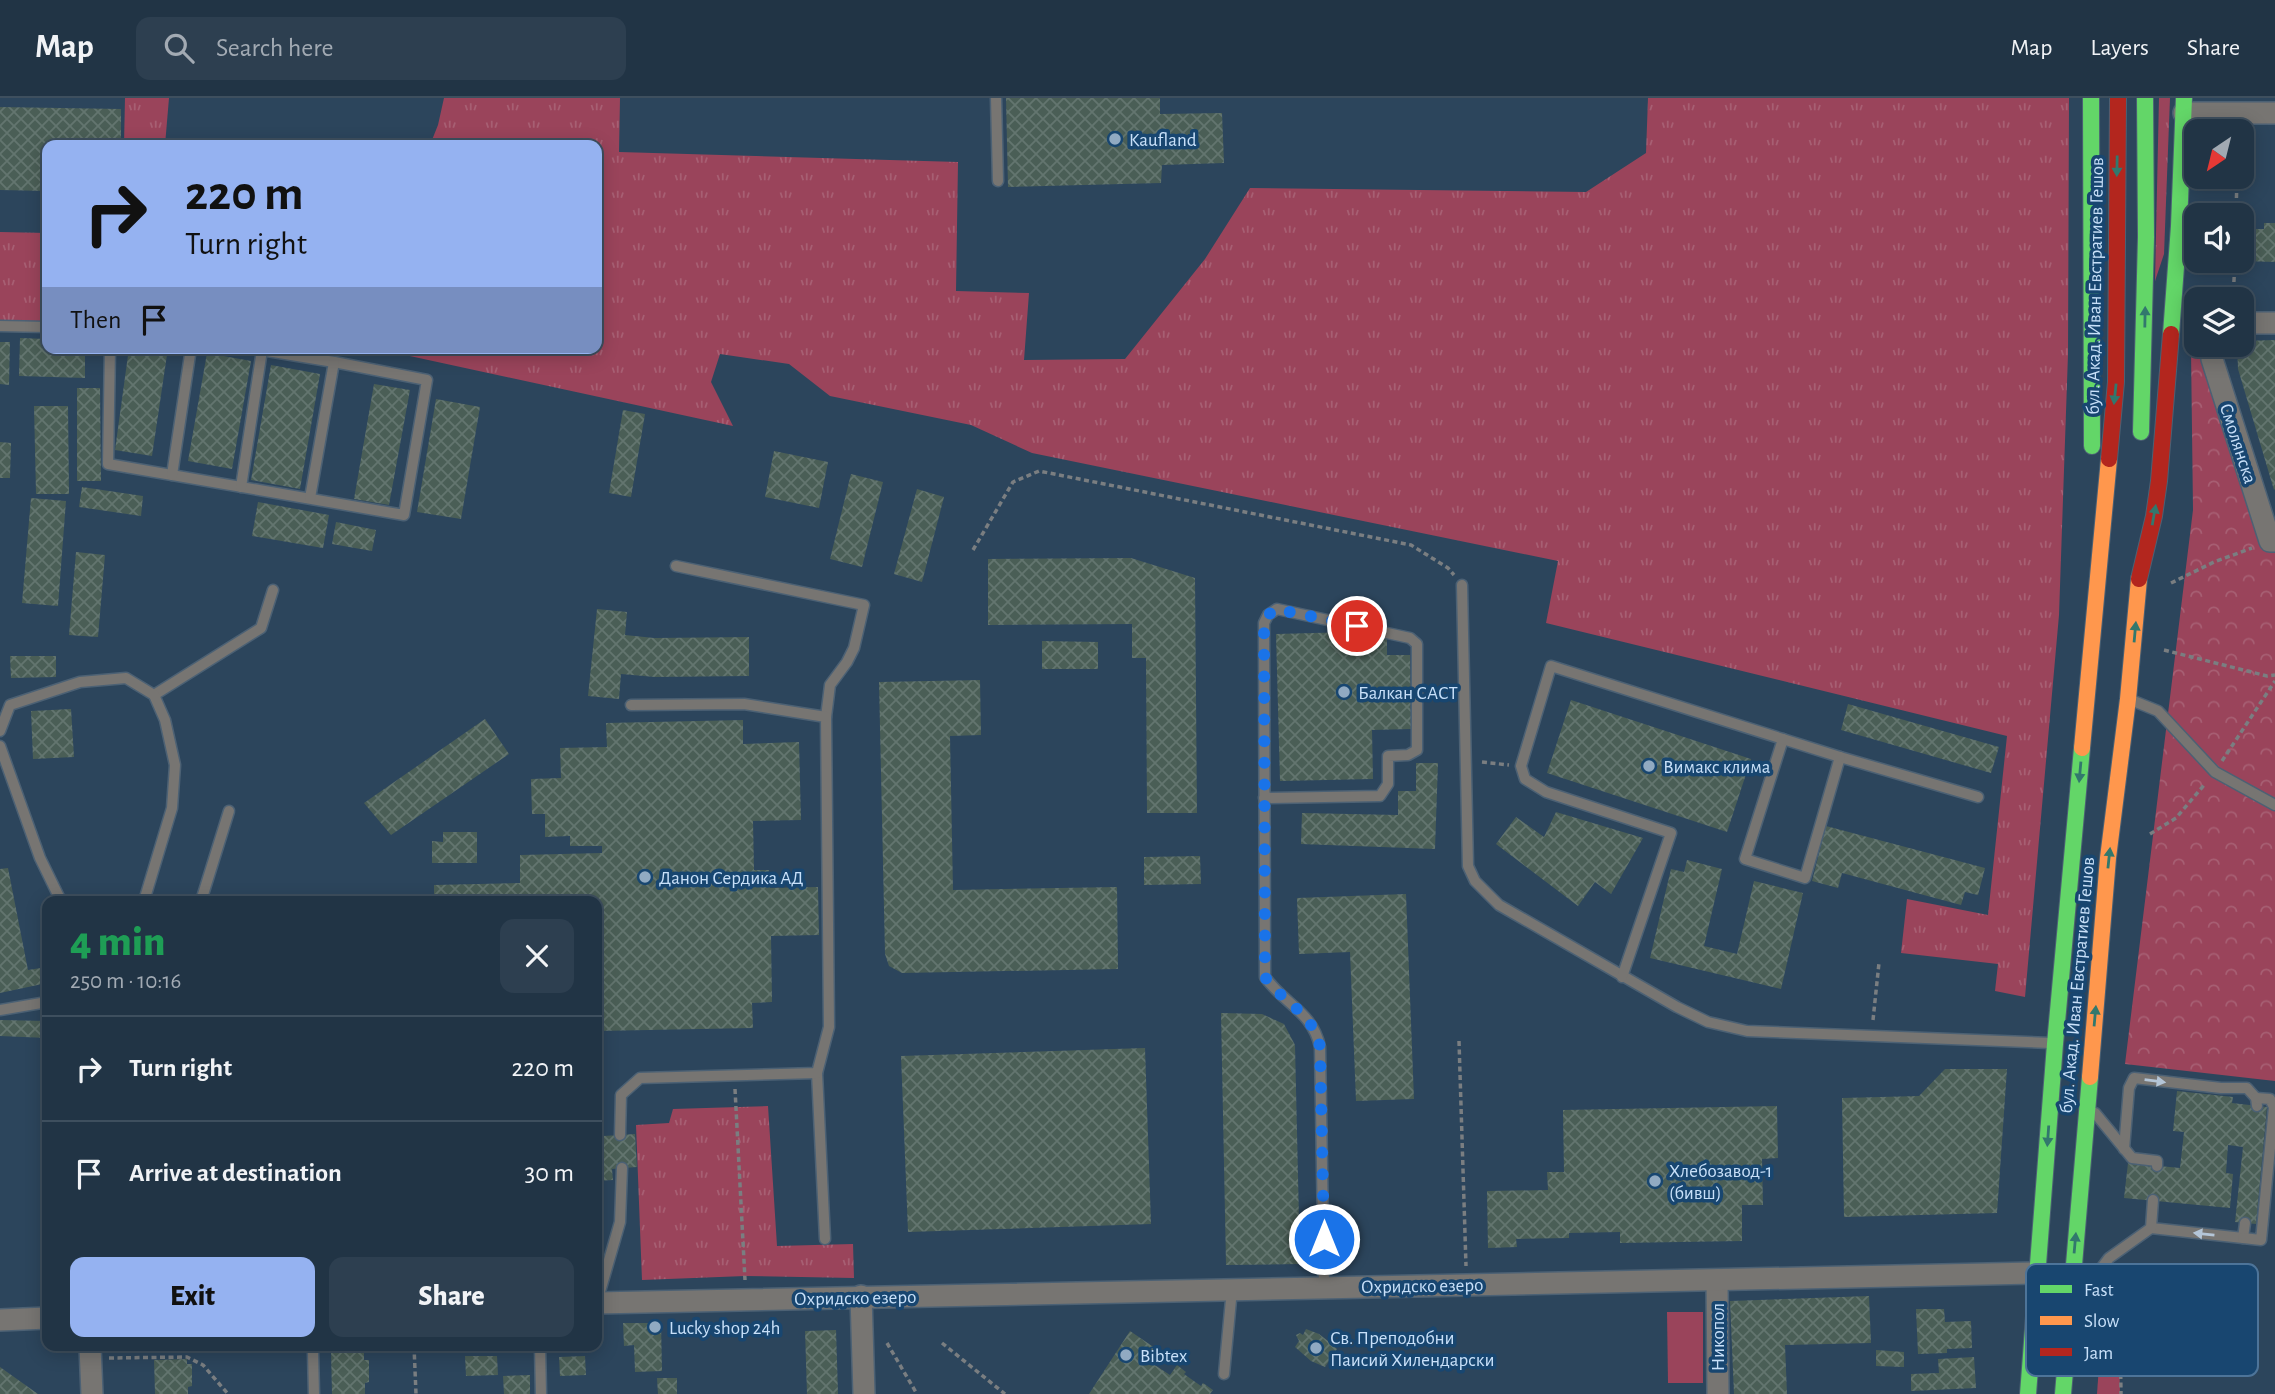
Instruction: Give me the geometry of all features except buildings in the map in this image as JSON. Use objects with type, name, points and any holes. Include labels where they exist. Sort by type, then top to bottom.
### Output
[{"type":"main road","name":"бул. Акад. Иван Евстратиев Гешов","points":[[2091,98],[2090,378],[2095,599]]},
{"type":"main road","name":"бул. Акад. Иван Евстратиев Гешов","points":[[2039,1264],[2116,382],[2118,98]]},
{"type":"main road","points":[[2140,454],[2145,306],[2144,98]]},
{"type":"main road","name":"бул. Акад. Иван Евстратиев Гешов","points":[[2074,1264],[2108,858],[2140,581],[2159,481],[2173,314],[2184,105]]},
{"type":"main road","name":"бул. Акад. Иван Евстратиев Гешов","points":[[2137,518],[2140,581]]},
{"type":"main road","name":"бул. Акад. Иван Евстратиев Гешов","points":[[2028,1394],[2029,1376]]},
{"type":"main road","name":"бул. Акад. Иван Евстратиев Гешов","points":[[2063,1394],[2065,1376]]},
{"type":"street","points":[[2184,105],[2275,113]]},
{"type":"street","points":[[2254,323],[2275,323]]},
{"type":"street","name":"Смолянска","points":[[2212,357],[2273,541]]},
{"type":"street","name":"Охридско езеро","points":[[602,1303],[2026,1273]]},
{"type":"street","name":"Никопол","points":[[1717,1280],[1717,1394]]},
{"type":"street","points":[[861,1296],[864,1394]]},
{"type":"street","points":[[0,1320],[42,1318]]},
{"type":"street","points":[[91,1352],[92,1394]]},
{"type":"lane","points":[[996,98],[999,181]]},
{"type":"lane","points":[[0,326],[42,327]]},
{"type":"lane","points":[[110,354],[107,464],[404,515],[427,380],[282,354]]},
{"type":"lane","points":[[172,475],[190,354]]},
{"type":"lane","points":[[241,487],[262,354]]},
{"type":"lane","points":[[310,498],[334,362]]},
{"type":"lane","points":[[676,566],[864,605],[853,648],[830,685],[825,717],[829,1027],[817,1073],[825,1239]]},
{"type":"lane","points":[[1462,585],[1468,866],[1475,881],[1499,905],[1622,977],[1708,1022],[1747,1031],[2056,1044]]},
{"type":"lane","points":[[154,695],[261,628],[273,590]]},
{"type":"lane","points":[[1264,798],[1380,796],[1388,784],[1388,756],[1408,755],[1417,750],[1417,645],[1410,638],[1276,609],[1268,615],[1264,623],[1264,798],[1265,977],[1275,992],[1298,1009],[1317,1031],[1320,1047],[1324,1287]]},
{"type":"lane","points":[[1622,977],[1671,833],[1546,792],[1525,779],[1521,766],[1550,666],[1840,757],[1978,797]]},
{"type":"lane","points":[[0,731],[10,705],[80,682],[126,678],[154,695],[165,720],[175,765],[172,808],[146,896]]},
{"type":"lane","points":[[2128,699],[2158,711],[2215,772],[2275,804]]},
{"type":"lane","points":[[631,705],[744,704],[825,717]]},
{"type":"lane","points":[[1783,739],[1745,859],[1805,878],[1840,757]]},
{"type":"lane","points":[[0,746],[40,858],[59,896]]},
{"type":"lane","points":[[203,896],[229,811]]},
{"type":"lane","points":[[0,1010],[42,1003]]},
{"type":"lane","points":[[620,1135],[621,1095],[640,1078],[817,1073]]},
{"type":"lane","points":[[2104,1264],[2151,1228],[2261,1240],[2274,1107],[2270,1099],[2257,1102],[2247,1088],[2221,1088],[2134,1078],[2129,1088],[2124,1149]]},
{"type":"lane","points":[[2087,1102],[2132,1158],[2157,1161],[2157,1166]]},
{"type":"lane","points":[[602,1285],[620,1222],[621,1168]]},
{"type":"lane","points":[[2151,1228],[2153,1200]]},
{"type":"lane","points":[[2243,1238],[2245,1223]]},
{"type":"lane","points":[[1224,1374],[1232,1289]]},
{"type":"lane","points":[[540,1351],[541,1394]]},
{"type":"lane","points":[[313,1352],[314,1394]]},
{"type":"path","points":[[974,550],[1013,482],[1039,471],[1411,545],[1448,568],[1462,585]]},
{"type":"path","points":[[2171,583],[2214,562],[2273,541]]},
{"type":"path","points":[[2164,650],[2267,676],[2275,675]]},
{"type":"path","points":[[1465,761],[1521,766]]},
{"type":"path","points":[[1871,1036],[1880,963]]},
{"type":"path","points":[[1459,1041],[1467,1285]]},
{"type":"path","points":[[734,1076],[747,1299]]},
{"type":"path","points":[[887,1343],[917,1394]]},
{"type":"path","points":[[942,1343],[1005,1394]]},
{"type":"path","points":[[414,1351],[416,1394]]},
{"type":"path","points":[[91,1352],[187,1357],[203,1365],[228,1394]]},
{"type":"path","points":[[2121,1376],[2122,1394]]},
{"type":"green space","points":[[125,98],[169,98],[165,140],[124,140]]},
{"type":"green space","points":[[444,98],[620,98],[619,152],[958,162],[956,291],[1029,293],[1024,360],[1125,359],[1205,259],[1250,188],[1586,192],[1646,153],[1648,98],[2069,98],[2068,354],[2059,615],[2025,997],[1995,991],[1998,964],[1901,953],[1907,899],[1988,915],[2007,736],[1546,623],[1558,561],[1032,453],[971,425],[830,396],[789,364],[720,354],[711,382],[733,426],[401,354],[602,354],[602,140],[432,140]]},
{"type":"green space","points":[[2159,98],[2170,98],[2164,254],[2155,281]]},
{"type":"green space","points":[[0,232],[42,233],[42,321],[0,321]]},
{"type":"green space","points":[[2191,357],[2208,357],[2212,359],[2275,541],[2275,1081],[2125,1064],[2193,510]]},
{"type":"green space","points":[[768,1106],[777,1246],[853,1244],[854,1278],[745,1276],[642,1280],[636,1125],[669,1123],[673,1109]]},
{"type":"green space","points":[[1667,1312],[1703,1312],[1703,1383],[1668,1383]]},
{"type":"green space","points":[[2098,1376],[2120,1376],[2120,1394],[2097,1394]]},
{"type":"traffic: fast","points":[[2091,98],[2092,446]]},
{"type":"traffic: fast","points":[[2141,432],[2146,237],[2145,98]]},
{"type":"traffic: fast","points":[[2171,334],[2184,98]]},
{"type":"traffic: fast","points":[[2038,1264],[2082,748]]},
{"type":"traffic: fast","points":[[2074,1264],[2090,1077]]},
{"type":"traffic: fast","points":[[2028,1394],[2029,1376]]},
{"type":"traffic: fast","points":[[2063,1394],[2065,1376]]},
{"type":"traffic: slow","points":[[2082,748],[2109,459]]},
{"type":"traffic: slow","points":[[2090,1077],[2108,858],[2128,699],[2139,579]]},
{"type":"traffic: jam","points":[[2109,459],[2116,382],[2118,98]]},
{"type":"traffic: jam","points":[[2139,579],[2159,481],[2171,334]]},
{"type":"place","name":"Kaufland","points":[[1115,139]]},
{"type":"place","name":"Балкан САСТ","points":[[1344,692]]},
{"type":"place","name":"Вимакс клима","points":[[1649,766]]},
{"type":"place","name":"Данон Сердика АД","points":[[645,877]]},
{"type":"place","name":"Хлебозавод-1 (бивш)","points":[[1655,1181]]},
{"type":"place","name":"Lucky shop 24h","points":[[655,1327]]},
{"type":"place","name":"Св. Преподобни Паисий Хилендарски","points":[[1316,1348]]},
{"type":"place","name":"Bibtex","points":[[1126,1355]]},
{"type":"route","points":[[1324,1239],[1320,1047],[1317,1031],[1298,1009],[1275,992],[1265,977],[1264,623],[1268,615],[1276,609],[1357,626]]}]
